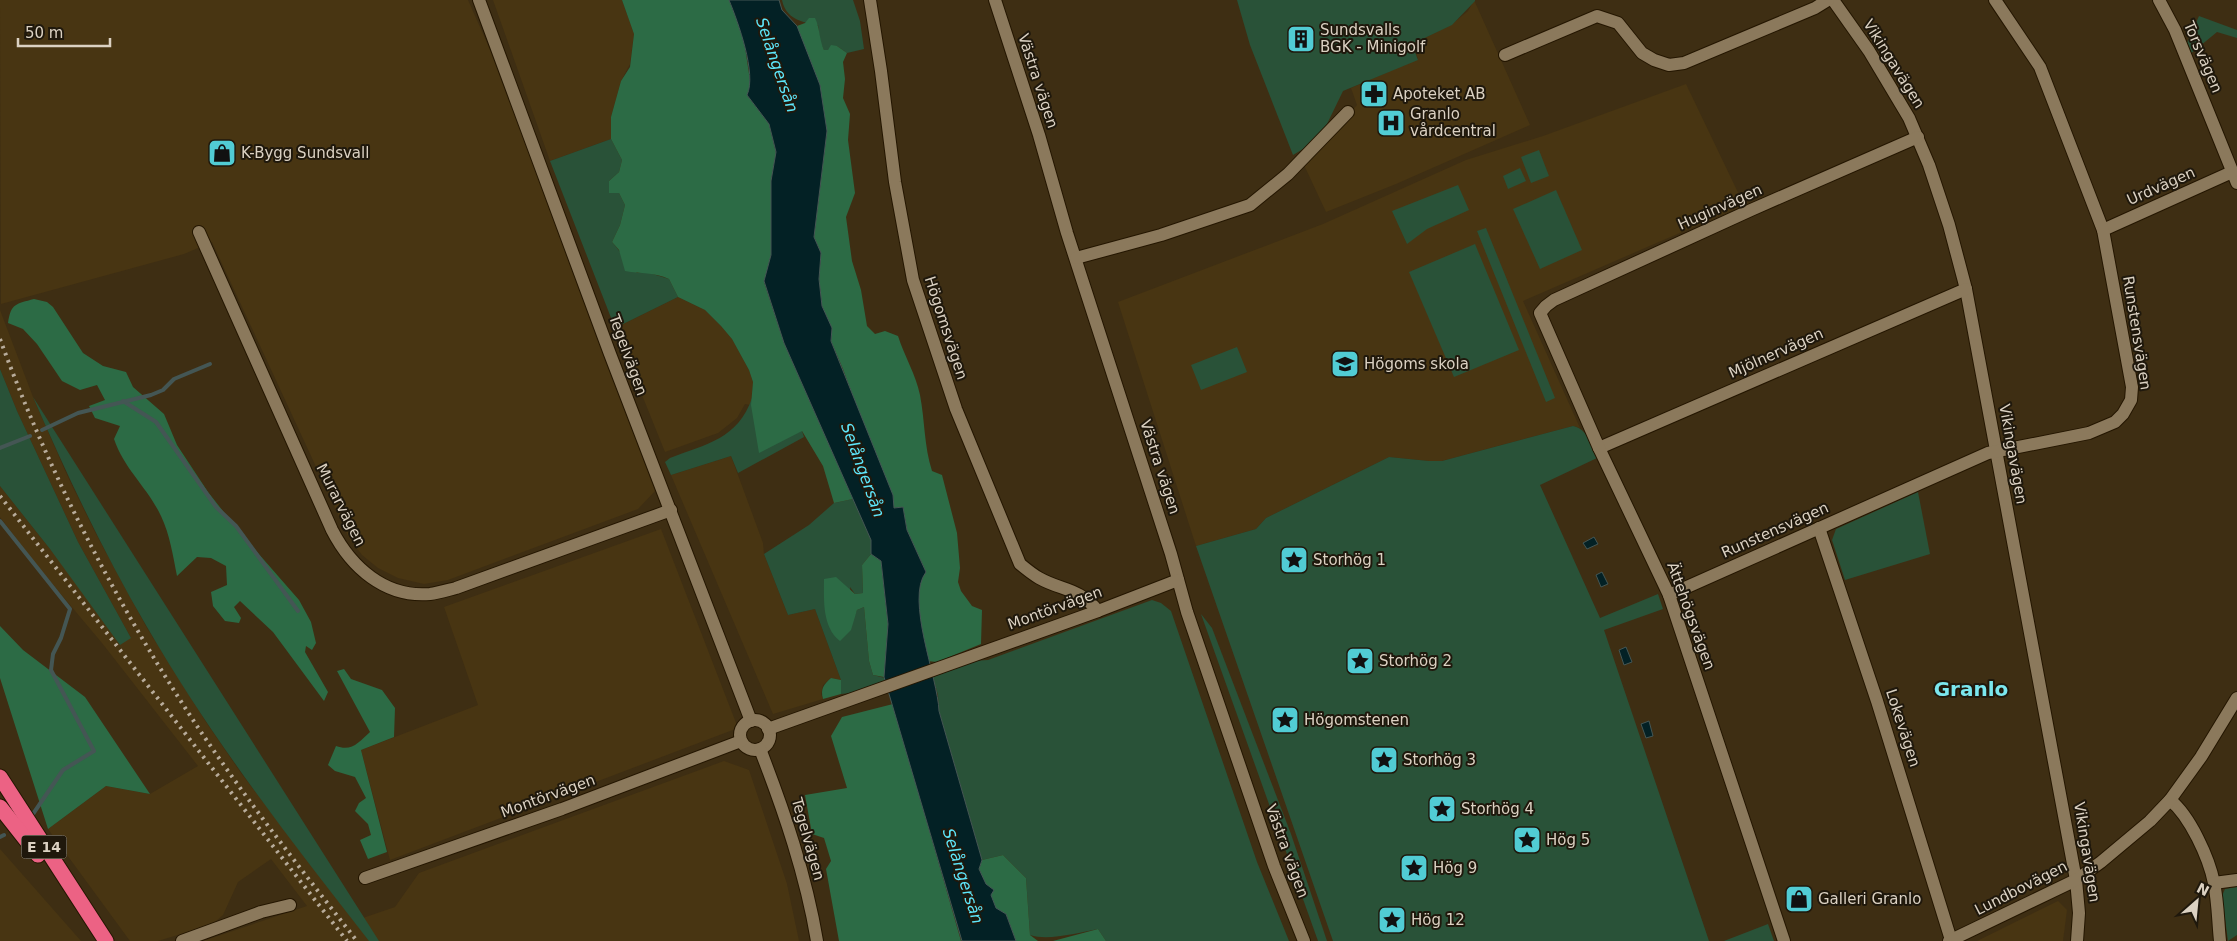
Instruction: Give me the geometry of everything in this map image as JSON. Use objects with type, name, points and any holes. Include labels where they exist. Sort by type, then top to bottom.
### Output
[{"type":"highway","name":"E 14","points":[[0,777],[106,941]]},
{"type":"highway","name":"E 14","points":[[0,807],[70,896],[89,916]]},
{"type":"street","name":"Tegelvägen","points":[[479,0],[613,362],[751,721]]},
{"type":"street","name":"Högomsvägen","points":[[870,0],[895,182],[913,280],[953,400],[1020,564],[1040,579],[1073,590],[1088,600],[1098,611]]},
{"type":"street","name":"Västra vägen","points":[[995,0],[1039,135],[1187,612],[1274,866],[1304,941]]},
{"type":"street","name":"Runstensvägen","points":[[1669,595],[1996,451],[2089,433],[2115,422],[2124,414],[2131,400],[2132,387],[2102,230],[2040,67],[1995,0]]},
{"type":"street","name":"Torsvägen","points":[[2159,0],[2175,30],[2235,177]]},
{"type":"street","name":"Vikingavägen","points":[[1505,55],[1597,16],[1618,23],[1642,53],[1654,60],[1669,65],[1684,63],[1836,1],[1899,99],[1918,137],[1949,225],[1966,289],[2076,880],[2079,913],[2077,941]]},
{"type":"street","points":[[1076,258],[1169,233],[1250,204],[1284,177],[1348,112]]},
{"type":"street","name":"Huginvägen","points":[[1540,313],[1546,306],[1562,297],[1751,210],[1918,137]]},
{"type":"street","name":"Urdvägen","points":[[2102,230],[2235,177]]},
{"type":"street","name":"Murarvägen","points":[[199,232],[332,530],[340,545],[357,567],[376,581],[402,591],[429,594],[456,588],[671,510]]},
{"type":"street","name":"Mjölnervägen","points":[[1600,448],[1966,289]]},
{"type":"street","name":"Ättehögsvägen","points":[[1540,313],[1600,448],[1669,595],[1784,941]]},
{"type":"street","name":"Lokevägen","points":[[1819,528],[1880,710],[1950,940]]},
{"type":"street","name":"Montörvägen","points":[[768,729],[1098,611],[1178,580]]},
{"type":"street","name":"Lundbovägen","points":[[1950,940],[2076,880],[2102,862],[2170,800],[2201,757],[2237,698]]},
{"type":"street","points":[[751,721],[761,722],[768,729],[769,739],[760,749],[748,748],[741,741],[740,731],[743,726],[751,721]]},
{"type":"street","name":"Montörvägen","points":[[365,878],[552,812],[741,741]]},
{"type":"street","name":"Tegelvägen","points":[[760,749],[780,800],[804,880],[817,941]]},
{"type":"street","points":[[2170,800],[2180,808],[2188,820],[2214,883],[2220,941]]},
{"type":"street","points":[[2214,883],[2237,880]]},
{"type":"street","points":[[182,941],[261,912],[290,905]]},
{"type":"shaded area","points":[[0,0],[468,0],[499,70],[655,491],[638,509],[448,580],[424,584],[398,578],[378,568],[362,555],[349,538],[212,242],[184,254],[1,304]]},
{"type":"shaded area","points":[[493,0],[622,0],[634,34],[630,64],[621,81],[611,117],[611,139],[550,161]]},
{"type":"shaded area","points":[[1474,0],[1530,125],[1396,184],[1326,212],[1304,165],[1357,105],[1351,88],[1418,59],[1412,44],[1451,25],[1468,11]]},
{"type":"shaded area","name":"Högoms skola","points":[[1686,84],[1744,205],[1523,301],[1580,428],[1573,426],[1442,461],[1389,457],[1266,518],[1256,529],[1196,546],[1118,302],[1323,224],[1466,160],[1543,136]]},
{"type":"shaded area","points":[[678,297],[705,310],[721,326],[732,339],[749,370],[753,382],[751,405],[745,404],[737,418],[718,433],[665,452],[615,328]]},
{"type":"shaded area","points":[[0,310],[33,397],[67,475],[96,534],[147,628],[206,722],[241,773],[354,921],[395,907],[419,873],[724,761],[749,770],[787,884],[799,941],[203,941],[307,906],[271,859],[238,882],[223,915],[216,921],[207,926],[158,941],[130,941],[48,829],[106,786],[150,794],[198,766],[0,517],[0,486],[50,549],[131,638],[78,542],[17,411],[0,369]]},
{"type":"shaded area","points":[[731,456],[763,543],[764,554],[788,615],[815,609],[841,680],[831,678],[823,685],[821,694],[823,699],[773,714],[671,475]]},
{"type":"shaded area","points":[[661,529],[738,728],[390,860],[361,750],[478,705],[444,607]]},
{"type":"shaded area","points":[[0,849],[81,941],[0,941]]},
{"type":"shaded area","points":[[2058,901],[2067,910],[2063,941],[1977,941]]},
{"type":"green space","points":[[622,0],[729,0],[743,34],[751,87],[747,95],[769,124],[776,153],[771,181],[771,255],[764,282],[784,343],[853,499],[834,503],[823,466],[802,431],[759,453],[751,405],[753,382],[749,370],[732,339],[705,310],[678,297],[669,279],[653,274],[625,271],[619,250],[612,242],[620,225],[625,205],[619,193],[609,193],[609,181],[619,172],[622,160],[611,139],[611,117],[621,81],[630,67],[634,34]]},
{"type":"green space","points":[[782,0],[853,0],[860,21],[864,49],[847,53],[837,46],[824,50],[820,42],[818,25],[795,18],[787,12]]},
{"type":"green space","points":[[1237,0],[1475,1],[1452,25],[1412,44],[1418,60],[1343,91],[1327,124],[1313,143],[1293,155],[1250,45]]},
{"type":"green space","points":[[2199,16],[2237,30],[2237,38],[2217,32],[2189,55],[2186,45]]},
{"type":"green space","points":[[809,18],[815,18],[824,50],[828,50],[831,45],[837,46],[847,53],[843,62],[845,79],[843,98],[850,114],[848,140],[855,193],[846,217],[852,261],[861,290],[867,326],[875,334],[885,331],[898,336],[913,373],[920,395],[929,462],[932,471],[942,475],[957,533],[960,568],[958,582],[961,591],[972,606],[982,610],[981,644],[937,662],[927,661],[920,615],[919,591],[926,572],[907,530],[903,507],[894,508],[831,341],[832,329],[822,306],[819,279],[821,253],[814,237],[827,131],[797,26],[805,23]]},
{"type":"green space","points":[[611,139],[622,160],[619,172],[609,181],[609,192],[619,193],[625,205],[620,225],[612,242],[637,273],[646,272],[669,279],[678,297],[615,328],[550,161]]},
{"type":"green space","points":[[1539,150],[1549,176],[1531,183],[1521,157]]},
{"type":"green space","points":[[1520,168],[1526,181],[1508,189],[1503,176]]},
{"type":"green space","points":[[1458,185],[1469,210],[1427,229],[1407,244],[1392,211]]},
{"type":"green space","points":[[1556,190],[1582,250],[1540,269],[1513,209]]},
{"type":"green space","points":[[1486,228],[1555,398],[1546,402],[1477,231]]},
{"type":"green space","points":[[1475,244],[1519,350],[1454,377],[1409,272]]},
{"type":"green space","points":[[34,299],[47,302],[53,307],[83,353],[103,366],[126,372],[133,387],[164,414],[177,445],[208,492],[237,529],[299,600],[311,622],[316,643],[312,650],[306,646],[305,652],[328,692],[324,701],[273,632],[240,601],[234,607],[241,618],[239,623],[225,621],[213,606],[211,592],[227,585],[226,566],[211,558],[197,557],[177,576],[169,538],[161,516],[150,496],[118,450],[114,439],[120,426],[95,418],[89,406],[105,400],[97,385],[80,390],[62,381],[37,344],[23,329],[8,323],[15,305]]},
{"type":"green space","points":[[1237,347],[1247,372],[1201,390],[1191,365]]},
{"type":"green space","points":[[0,369],[17,411],[78,542],[131,638],[120,645],[50,549],[0,486]]},
{"type":"green space","points":[[33,397],[379,941],[369,941],[252,788],[198,709],[131,599],[72,484]]},
{"type":"green space","points":[[752,398],[802,431],[804,437],[738,473],[731,456],[671,475],[665,462],[670,458],[708,444],[729,431],[746,412]]},
{"type":"green space","points":[[1573,426],[1586,434],[1597,458],[1540,485],[1600,618],[1658,594],[1663,609],[1604,630],[1709,941],[1333,941],[1196,546],[1256,529],[1266,518],[1389,457],[1442,461]]},
{"type":"green space","points":[[1918,492],[1930,554],[1845,580],[1832,540],[1836,529]]},
{"type":"green space","points":[[853,499],[871,540],[871,554],[862,565],[863,593],[855,594],[850,587],[853,620],[857,610],[864,607],[869,661],[873,675],[885,678],[886,681],[860,692],[841,694],[841,680],[815,609],[788,615],[764,554],[809,525],[834,503]]},
{"type":"green space","points":[[871,554],[881,561],[888,624],[884,677],[873,675],[869,661],[864,607],[857,610],[851,630],[840,641],[830,628],[824,604],[824,579],[836,577],[855,594],[863,593],[862,565]]},
{"type":"green space","points":[[1152,600],[1161,603],[1171,611],[1257,862],[1289,941],[1106,941],[1098,929],[1054,937],[1037,937],[1030,935],[1026,878],[1003,855],[982,860],[939,711],[938,695],[933,677],[972,661],[988,660]]},
{"type":"green space","points":[[1201,614],[1212,628],[1291,834],[1327,941],[1318,941]]},
{"type":"green space","points":[[0,626],[23,650],[85,697],[150,794],[106,786],[48,829],[0,678]]},
{"type":"green space","points":[[344,669],[351,679],[382,690],[395,708],[394,737],[361,750],[387,852],[368,859],[360,840],[371,835],[368,824],[355,811],[359,803],[366,798],[355,777],[335,771],[328,765],[336,746],[342,748],[351,747],[370,732],[337,671]]},
{"type":"green space","points":[[831,678],[841,680],[841,694],[823,699],[823,687]]},
{"type":"green space","points":[[893,704],[961,941],[839,941],[826,869],[831,861],[824,838],[812,834],[805,795],[847,788],[831,736],[842,717]]},
{"type":"green space","points":[[1003,855],[1026,878],[1030,935],[1038,941],[1016,941],[1006,914],[996,909],[979,869],[982,860]]},
{"type":"green space","points":[[2237,887],[2237,935],[2228,941],[2222,896],[2225,889]]},
{"type":"green space","points":[[1768,924],[1774,941],[1724,941]]},
{"type":"green space","points":[[1098,929],[1106,941],[1053,941]]},
{"type":"water","name":"Selångersån","points":[[729,0],[779,0],[782,10],[797,26],[820,85],[827,131],[814,237],[821,253],[819,279],[822,306],[832,328],[831,341],[893,495],[894,508],[903,507],[907,530],[926,572],[920,584],[919,600],[924,639],[939,711],[982,860],[979,869],[986,884],[994,890],[991,895],[996,908],[1006,914],[1016,941],[962,941],[884,677],[888,624],[881,561],[871,554],[871,540],[784,343],[764,281],[771,255],[771,181],[776,152],[769,124],[747,95],[750,74],[748,62],[741,34]]},
{"type":"water","points":[[1594,537],[1598,544],[1587,549],[1583,543]]},
{"type":"water","points":[[1602,572],[1608,584],[1601,587],[1596,575]]},
{"type":"water","points":[[1626,647],[1632,662],[1624,665],[1619,650]]},
{"type":"water","points":[[1649,721],[1653,736],[1646,738],[1641,724]]},
{"type":"waterway","points":[[42,430],[78,413],[151,395],[163,390],[174,379],[210,364]]},
{"type":"waterway","points":[[123,401],[156,422],[216,507],[236,526],[298,611]]},
{"type":"waterway","points":[[0,448],[30,436]]},
{"type":"waterway","points":[[0,521],[70,609],[61,638],[53,654],[51,670],[94,751],[63,770],[33,814]]},
{"type":"waterway","points":[[0,837],[4,835]]},
{"type":"railway","points":[[0,339],[41,441],[64,490],[88,540],[141,636],[199,729],[237,783],[357,941]]},
{"type":"railway","points":[[0,496],[347,941]]},
{"type":"place","name":"Sundsvalls BGK - Minigolf","points":[[1301,39]]},
{"type":"place","name":"Apoteket AB","points":[[1374,94]]},
{"type":"place","name":"Granlo vårdcentral","points":[[1391,123]]},
{"type":"place","name":"K-Bygg Sundsvall","points":[[222,153]]},
{"type":"place","name":"Högoms skola","points":[[1345,364]]},
{"type":"place","name":"Storhög 1","points":[[1294,560]]},
{"type":"place","name":"Storhög 2","points":[[1360,661]]},
{"type":"place","name":"Högomstenen","points":[[1285,720]]},
{"type":"place","name":"Storhög 3","points":[[1384,760]]},
{"type":"place","name":"Storhög 4","points":[[1442,809]]},
{"type":"place","name":"Hög 5","points":[[1527,840]]},
{"type":"place","name":"Hög 9","points":[[1414,868]]},
{"type":"place","name":"Galleri Granlo","points":[[1799,899]]},
{"type":"place","name":"Hög 12","points":[[1392,920]]},
{"type":"district","name":"Granlo","points":[[1971,689]]}]
